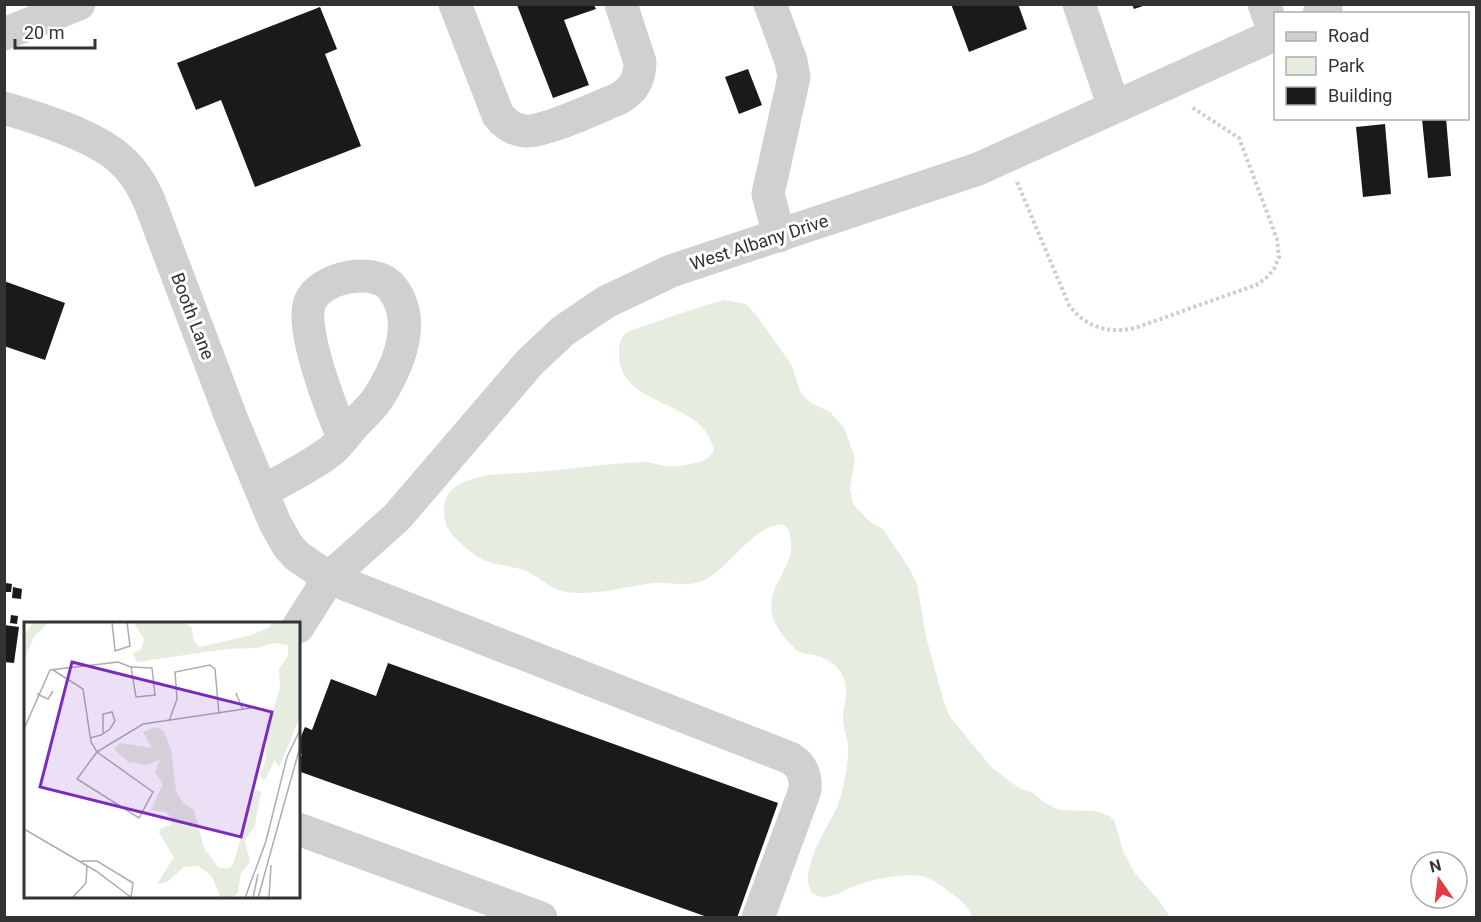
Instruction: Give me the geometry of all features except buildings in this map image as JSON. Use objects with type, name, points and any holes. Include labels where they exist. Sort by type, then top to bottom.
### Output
[{"type":"street","points":[[4,34],[79,4]]},
{"type":"street","points":[[455,4],[498,115],[509,126],[525,131],[540,129],[618,99],[635,84],[640,62],[621,4]]},
{"type":"street","points":[[770,4],[791,61],[794,77],[768,194],[779,236]]},
{"type":"street","points":[[1079,4],[1114,107]]},
{"type":"street","name":"West Albany Drive","points":[[300,624],[329,578],[397,517],[530,362],[563,331],[606,302],[670,272],[959,176],[1006,157],[1160,86],[1271,24]]},
{"type":"street","name":"Booth Lane","points":[[4,108],[99,145],[119,158],[137,178],[150,203],[275,523],[288,546],[305,562],[329,578],[795,760],[804,774],[805,790],[758,918]]},
{"type":"street","points":[[262,492],[330,452],[343,438]]},
{"type":"street","points":[[300,830],[541,918]]},
{"type":"path","points":[[1006,157],[1065,297],[1075,313],[1089,324],[1116,331],[1135,328],[1261,282],[1274,269],[1279,257],[1279,244],[1239,138],[1160,86]]},
{"type":"green space","points":[[724,300],[746,304],[791,364],[801,393],[811,403],[830,412],[844,428],[855,458],[850,489],[853,504],[869,521],[883,529],[917,584],[926,637],[950,717],[992,768],[1019,788],[1033,793],[1045,803],[1059,810],[1095,811],[1110,816],[1115,822],[1123,851],[1134,872],[1170,917],[972,917],[964,904],[934,881],[913,875],[879,879],[825,897],[812,893],[808,880],[812,858],[838,805],[846,774],[848,751],[843,716],[846,689],[837,667],[821,657],[798,651],[777,627],[773,618],[771,608],[774,591],[791,550],[788,528],[782,524],[760,533],[722,568],[702,581],[690,584],[652,583],[587,593],[560,591],[526,571],[486,561],[467,549],[451,533],[444,516],[447,497],[461,483],[477,477],[642,462],[678,466],[698,462],[711,455],[714,451],[708,434],[696,422],[634,386],[623,373],[619,348],[622,337],[630,331]]}]
